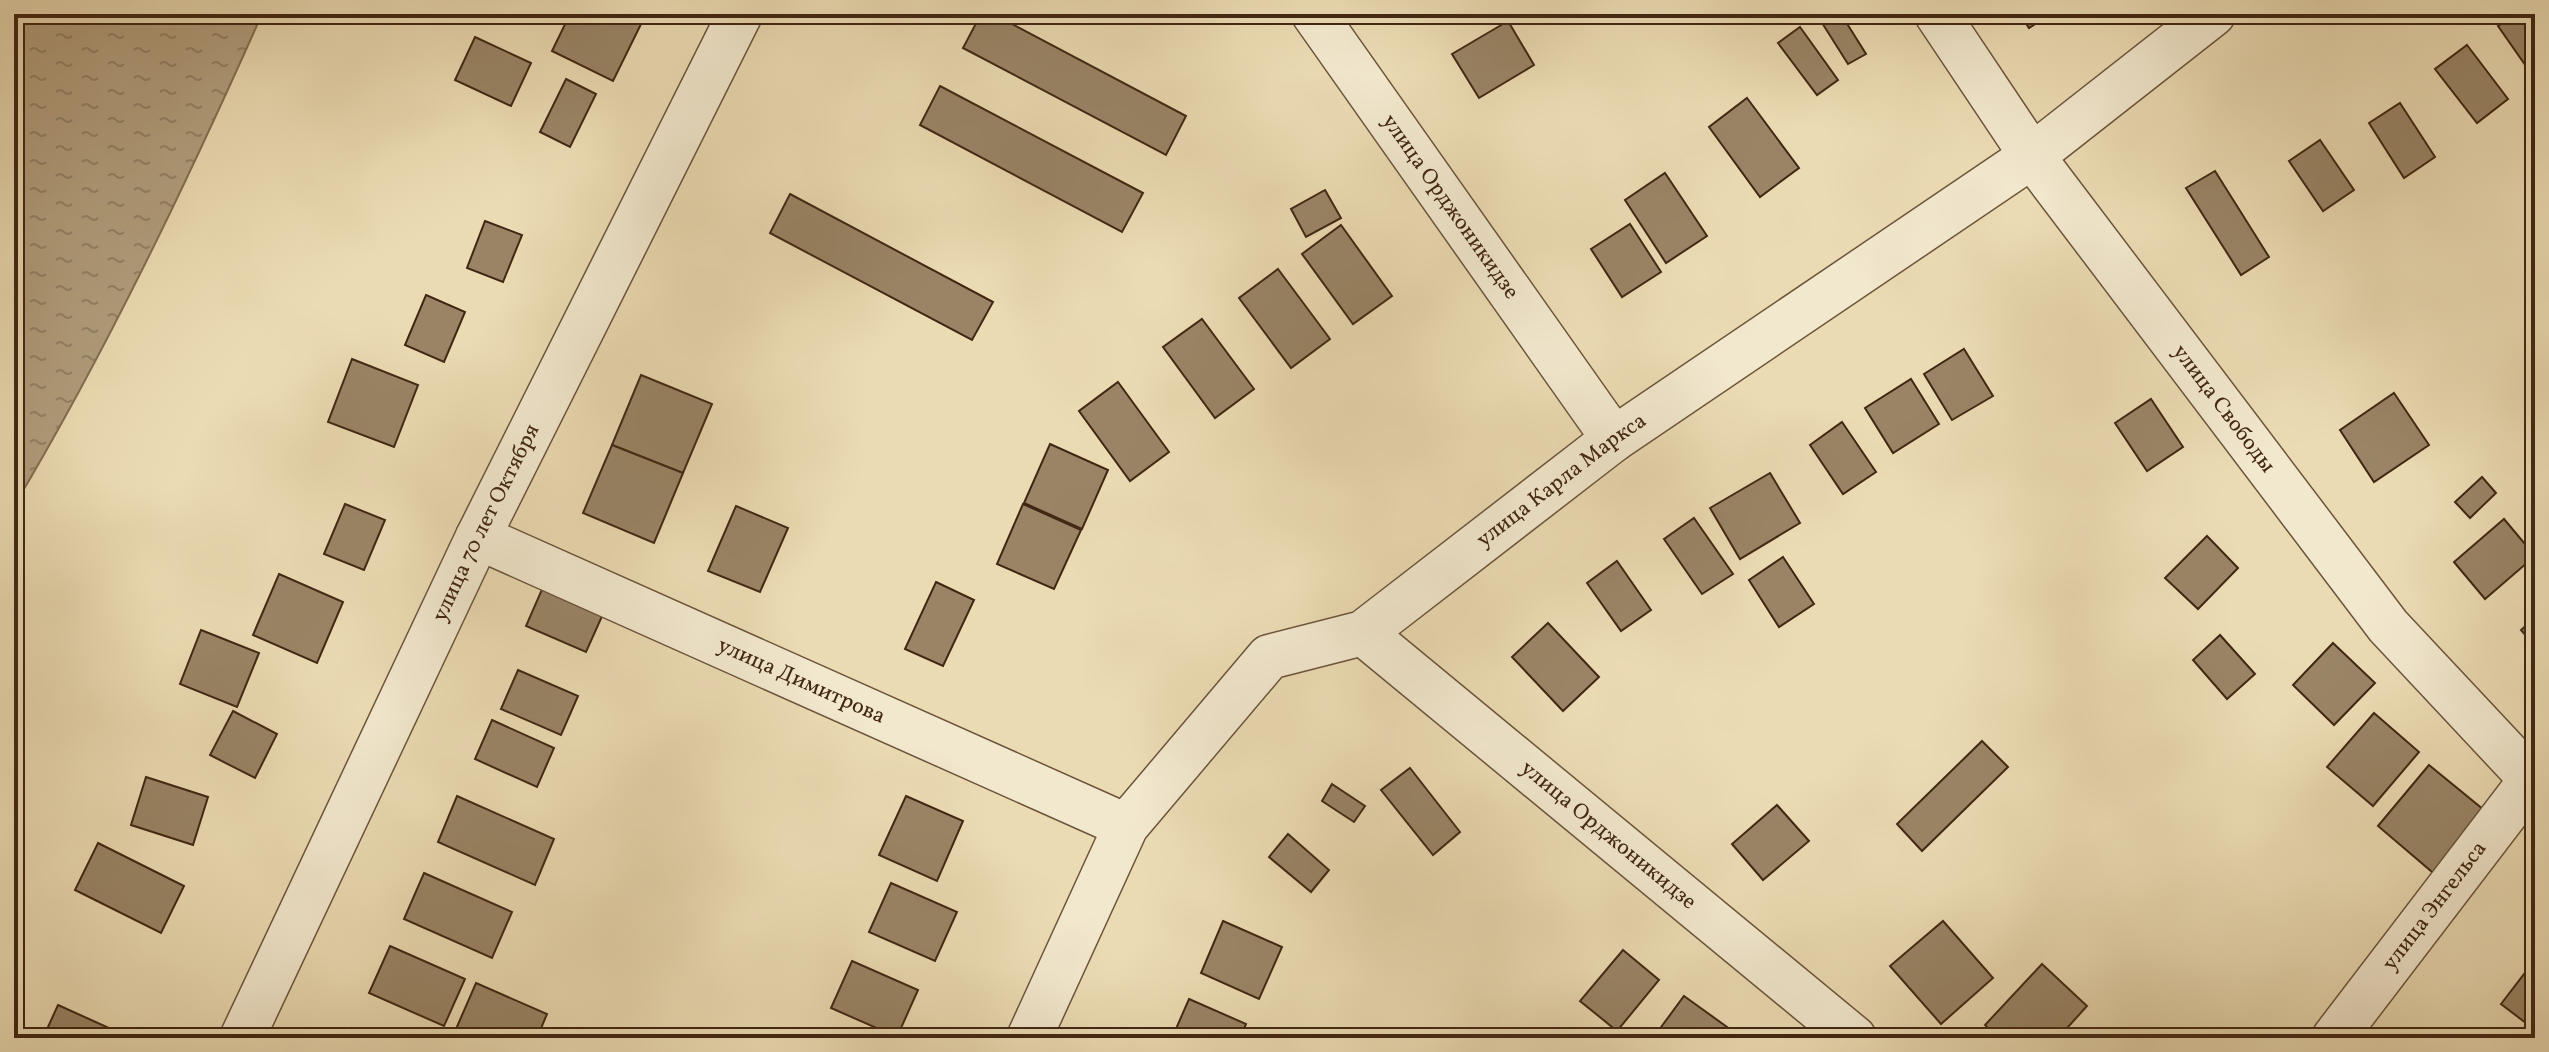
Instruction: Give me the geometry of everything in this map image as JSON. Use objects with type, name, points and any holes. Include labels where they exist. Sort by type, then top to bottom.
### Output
[{"type":"street","name":"улица 70 лет Октября","points":[[242,1038],[478,537],[740,14]]},
{"type":"street","name":"улица Орджоникидзе","points":[[1314,14],[1614,439]]},
{"type":"street","name":"улица Свободы","points":[[1937,14],[2032,156],[2388,626],[2534,779]]},
{"type":"street","name":"улица Карла Маркса","points":[[1029,1038],[1126,826],[1269,657],[1363,633],[1614,439],[2032,156],[2213,14]]},
{"type":"street","name":"улица Димитрова","points":[[478,537],[1126,826]]},
{"type":"street","name":"улица Орджоникидзе","points":[[1363,633],[1854,1038]]},
{"type":"street","name":"улица Энгельса","points":[[2334,1038],[2534,779]]},
{"type":"water","points":[[14,14],[262,14],[145,264],[82,387],[14,506]]},
{"type":"building","points":[[570,14],[646,14],[613,81],[552,51]]},
{"type":"building","points":[[981,14],[993,14],[1186,116],[1166,155],[963,48]]},
{"type":"building","points":[[1841,14],[1866,54],[1848,64],[1817,15]]},
{"type":"building","points":[[2020,14],[2051,14],[2029,28]]},
{"type":"building","points":[[2516,14],[2535,14],[2535,79],[2498,26]]},
{"type":"building","points":[[1508,21],[1534,65],[1479,98],[1452,54]]},
{"type":"building","points":[[1800,27],[1838,80],[1817,95],[1778,43]]},
{"type":"building","points":[[475,37],[531,63],[511,106],[455,80]]},
{"type":"building","points":[[2467,45],[2508,99],[2477,123],[2435,69]]},
{"type":"building","points":[[566,79],[596,94],[570,147],[540,132]]},
{"type":"building","points":[[940,86],[1143,193],[1122,232],[920,125]]},
{"type":"building","points":[[1747,98],[1799,168],[1760,197],[1709,127]]},
{"type":"building","points":[[2400,103],[2435,157],[2404,178],[2369,123]]},
{"type":"building","points":[[2320,140],[2354,190],[2323,211],[2289,161]]},
{"type":"building","points":[[2215,171],[2269,257],[2241,275],[2186,188]]},
{"type":"building","points":[[1665,173],[1707,236],[1666,263],[1625,200]]},
{"type":"building","points":[[1325,190],[1341,218],[1306,237],[1291,209]]},
{"type":"building","points":[[790,194],[993,302],[972,340],[770,233]]},
{"type":"building","points":[[485,221],[522,235],[503,282],[467,268]]},
{"type":"building","points":[[1630,224],[1661,272],[1622,297],[1591,249]]},
{"type":"building","points":[[1341,225],[1392,296],[1353,324],[1302,254]]},
{"type":"building","points":[[1278,269],[1330,339],[1291,368],[1239,298]]},
{"type":"building","points":[[426,295],[465,312],[444,362],[405,345]]},
{"type":"building","points":[[1202,319],[1254,389],[1215,418],[1163,347]]},
{"type":"building","points":[[1964,349],[1993,396],[1952,420],[1924,374]]},
{"type":"building","points":[[352,359],[418,385],[394,447],[328,422]]},
{"type":"building","points":[[641,375],[712,404],[683,473],[612,445]]},
{"type":"building","points":[[1911,379],[1939,424],[1893,453],[1865,408]]},
{"type":"building","points":[[1118,382],[1169,452],[1130,481],[1079,411]]},
{"type":"building","points":[[2394,393],[2429,445],[2374,482],[2340,430]]},
{"type":"building","points":[[2151,399],[2183,447],[2147,471],[2115,423]]},
{"type":"building","points":[[1842,422],[1876,472],[1843,494],[1810,445]]},
{"type":"building","points":[[1050,444],[1108,470],[1082,529],[1024,503]]},
{"type":"building","points":[[612,445],[683,473],[654,543],[583,513]]},
{"type":"building","points":[[1770,473],[1800,523],[1740,559],[1710,508]]},
{"type":"building","points":[[2482,477],[2496,493],[2470,518],[2455,502]]},
{"type":"building","points":[[345,504],[385,520],[364,570],[324,554]]},
{"type":"building","points":[[1023,504],[1081,530],[1054,589],[997,564]]},
{"type":"building","points":[[736,506],[788,528],[760,592],[708,571]]},
{"type":"building","points":[[1694,518],[1733,574],[1702,594],[1664,539]]},
{"type":"building","points":[[2504,519],[2535,556],[2485,599],[2454,562]]},
{"type":"building","points":[[2207,536],[2238,568],[2198,609],[2165,578]]},
{"type":"building","points":[[1783,557],[1814,604],[1779,627],[1749,580]]},
{"type":"building","points":[[1617,561],[1651,610],[1621,631],[1587,583]]},
{"type":"building","points":[[279,574],[343,602],[317,663],[253,635]]},
{"type":"building","points":[[936,582],[974,600],[943,666],[905,649]]},
{"type":"building","points":[[543,587],[603,614],[586,652],[526,626]]},
{"type":"building","points":[[2535,617],[2535,646],[2521,630]]},
{"type":"building","points":[[1548,623],[1599,677],[1563,711],[1512,657]]},
{"type":"building","points":[[201,630],[259,653],[237,707],[180,684]]},
{"type":"building","points":[[2220,635],[2255,674],[2227,699],[2193,660]]},
{"type":"building","points":[[2333,643],[2375,683],[2334,725],[2293,685]]},
{"type":"building","points":[[518,670],[578,696],[561,735],[501,709]]},
{"type":"building","points":[[233,711],[277,734],[255,778],[210,755]]},
{"type":"building","points":[[2374,713],[2419,752],[2373,806],[2327,767]]},
{"type":"building","points":[[492,720],[554,748],[537,787],[475,759]]},
{"type":"building","points":[[1982,741],[2008,767],[1922,851],[1897,824]]},
{"type":"building","points":[[2429,765],[2490,815],[2438,877],[2378,826]]},
{"type":"building","points":[[1410,768],[1460,832],[1433,855],[1381,790]]},
{"type":"building","points":[[146,777],[208,797],[193,845],[131,825]]},
{"type":"building","points":[[1332,784],[1365,806],[1354,822],[1322,801]]},
{"type":"building","points":[[457,796],[554,839],[535,885],[438,842]]},
{"type":"building","points":[[906,796],[963,821],[937,881],[879,855]]},
{"type":"building","points":[[1777,805],[1809,841],[1763,880],[1732,844]]},
{"type":"building","points":[[1288,834],[1329,870],[1311,892],[1269,857]]},
{"type":"building","points":[[98,843],[184,886],[161,933],[75,890]]},
{"type":"building","points":[[424,873],[512,912],[492,958],[404,919]]},
{"type":"building","points":[[891,883],[957,912],[935,961],[869,932]]},
{"type":"building","points":[[1223,921],[1282,947],[1259,999],[1201,973]]},
{"type":"building","points":[[1943,921],[1993,978],[1941,1024],[1890,966]]},
{"type":"building","points":[[390,946],[465,979],[444,1026],[369,993]]},
{"type":"building","points":[[1623,950],[1659,980],[1617,1031],[1580,1001]]},
{"type":"building","points":[[852,961],[918,990],[897,1037],[831,1008]]},
{"type":"building","points":[[2042,964],[2087,1006],[2058,1038],[1998,1038],[1985,1025]]},
{"type":"building","points":[[2531,965],[2535,968],[2535,1030],[2501,1004]]},
{"type":"building","points":[[476,983],[547,1014],[537,1038],[477,1038],[456,1029]]},
{"type":"building","points":[[1684,996],[1727,1027],[1719,1038],[1653,1038]]},
{"type":"building","points":[[1189,999],[1246,1024],[1240,1038],[1172,1038]]},
{"type":"building","points":[[58,1005],[109,1028],[105,1038],[43,1038]]},
{"type":"building","points":[[352,1028],[373,1038],[348,1038]]}]
